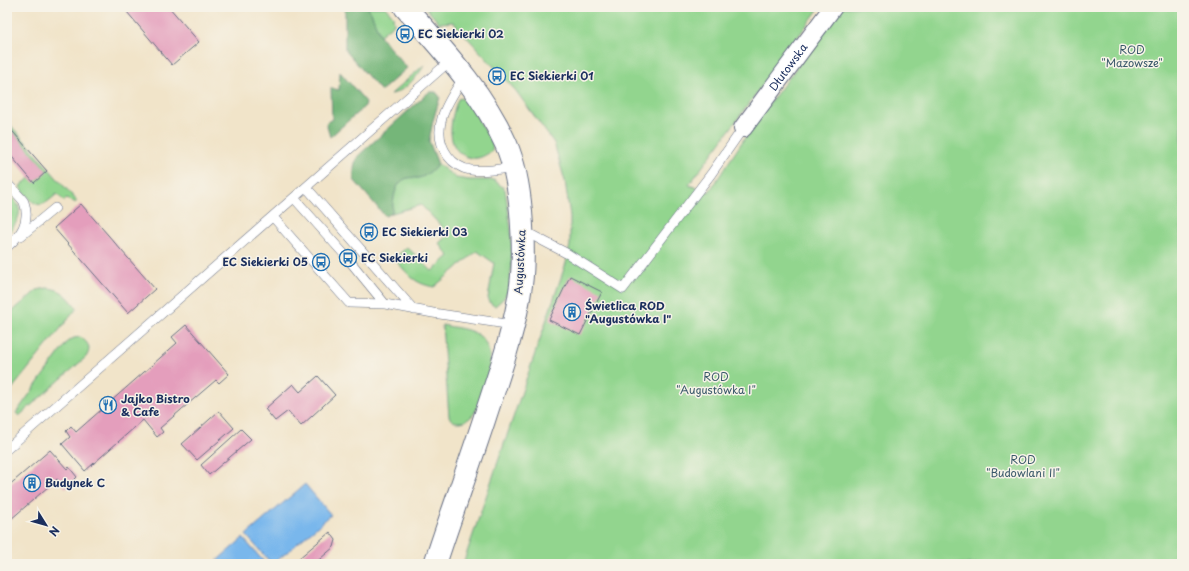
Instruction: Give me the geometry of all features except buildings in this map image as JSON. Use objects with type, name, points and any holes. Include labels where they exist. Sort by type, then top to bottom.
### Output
[{"type":"street","name":"Augustówka","points":[[405,7],[458,69],[495,121],[514,167],[520,198],[523,230],[521,285],[514,325],[500,372],[435,564]]},
{"type":"street","name":"Dłutowska","points":[[744,128],[833,7]]},
{"type":"lane","points":[[458,69],[440,123],[439,137],[442,147],[458,166],[470,170],[483,171],[514,167]]},
{"type":"lane","points":[[7,449],[306,187],[458,69]]},
{"type":"lane","points":[[523,230],[568,254],[623,288],[708,179],[744,128]]},
{"type":"lane","points":[[7,183],[23,202],[26,215],[24,226],[18,238]]},
{"type":"lane","points":[[306,187],[414,310]]},
{"type":"lane","points":[[294,198],[344,254],[385,304]]},
{"type":"lane","points":[[7,247],[56,208]]},
{"type":"lane","points":[[273,217],[349,303],[385,304],[414,310],[514,325]]},
{"type":"green space","points":[[345,7],[367,7],[371,12],[382,37],[407,68],[381,91],[345,50]]},
{"type":"green space","points":[[367,7],[385,7],[393,16],[394,24],[380,35],[370,10]]},
{"type":"green space","points":[[425,7],[820,7],[689,185],[709,192],[754,124],[842,7],[1182,7],[1182,564],[463,564],[566,263],[570,245],[570,216],[565,181],[554,143],[516,91],[453,22],[439,23]]},
{"type":"green space","points":[[424,65],[419,74],[410,83],[391,94]]},
{"type":"green space","points":[[340,72],[366,102],[365,106],[330,137],[326,123],[332,119],[331,88],[339,90]]},
{"type":"green space","points":[[429,92],[436,92],[440,97],[429,141],[438,164],[423,177],[408,178],[403,180],[395,192],[392,213],[385,216],[354,180],[354,167],[356,161],[359,155]]},
{"type":"green space","points":[[461,98],[469,103],[493,145],[492,151],[479,158],[465,156],[458,152],[454,146],[451,130],[453,114],[458,99]]},
{"type":"green space","points":[[7,121],[77,201],[75,203],[73,201],[71,202],[67,198],[64,201],[57,194],[46,203],[40,205],[32,201],[22,191],[20,186],[30,178],[34,182],[47,171],[7,125]]},
{"type":"green space","points":[[438,164],[456,178],[469,180],[494,180],[505,189],[511,229],[512,261],[509,290],[503,299],[495,306],[491,304],[488,298],[494,263],[477,251],[434,287],[421,283],[411,277],[394,259],[407,247],[432,271],[449,256],[439,243],[449,234],[421,205],[392,213],[395,192],[400,183],[408,178],[423,177]]},
{"type":"green space","points":[[7,192],[18,205],[19,217],[7,234]]},
{"type":"green space","points":[[47,288],[61,292],[68,297],[77,308],[7,395],[7,316],[37,290]]},
{"type":"green space","points":[[442,325],[473,332],[482,338],[488,349],[490,366],[481,399],[472,416],[463,422],[454,421],[449,416]]},
{"type":"green space","points":[[80,337],[85,341],[89,348],[86,357],[19,416],[16,413],[68,341]]},
{"type":"water","points":[[305,484],[331,515],[272,564],[246,535]]},
{"type":"water","points":[[243,538],[266,564],[213,564]]},
{"type":"place","name":"EC Siekierki 02","points":[[405,34]]},
{"type":"place","name":"EC Siekierki 01","points":[[497,76]]},
{"type":"place","name":"EC Siekierki 03","points":[[369,232]]},
{"type":"place","name":"EC Siekierki","points":[[348,258]]},
{"type":"place","name":"EC Siekierki 05","points":[[321,262]]},
{"type":"place","name":"Świetlica ROD \"Augustówka I\"","points":[[572,312]]},
{"type":"place","name":"Jajko Bistro & Cafe","points":[[108,405]]},
{"type":"place","name":"Budynek C","points":[[32,483]]},
{"type":"park label","name":"ROD \"Mazowsze\"","points":[[1132,56]]},
{"type":"park label","name":"ROD \"Augustówka I\"","points":[[716,383]]},
{"type":"park label","name":"ROD \"Budowlani II\"","points":[[1023,466]]}]
